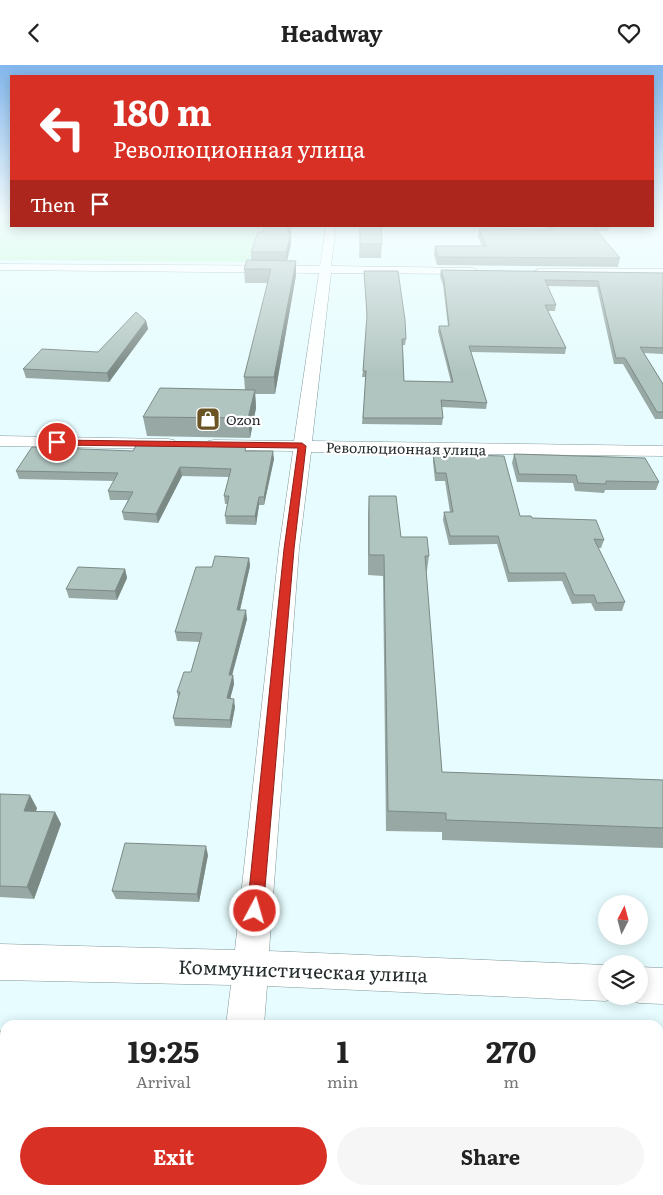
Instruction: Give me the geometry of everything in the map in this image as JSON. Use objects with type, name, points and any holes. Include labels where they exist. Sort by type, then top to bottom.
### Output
[{"type":"street","points":[[0,267],[487,271]]},
{"type":"street","points":[[245,1020],[289,549],[325,269]]},
{"type":"street","points":[[524,272],[663,273]]},
{"type":"street","name":"Революционная улица","points":[[0,441],[663,451]]},
{"type":"street","name":"Коммунистическая улица","points":[[0,962],[250,968],[598,983]]},
{"type":"street","points":[[648,985],[663,986]]},
{"type":"building","points":[[245,267],[295,267],[274,377],[244,377],[271,269],[244,269]]},
{"type":"building","points":[[441,270],[663,273],[663,348],[640,347],[663,384],[663,412],[657,412],[625,358],[616,358],[598,281],[545,280],[556,305],[545,305],[566,348],[469,346],[487,403],[441,400],[443,418],[363,418],[366,371],[363,371],[367,315],[364,271],[398,271],[405,320],[406,339],[402,339],[404,381],[453,382],[439,326],[449,326],[444,280]]},
{"type":"building","points":[[136,312],[146,321],[107,373],[23,369],[42,349],[98,352]]},
{"type":"building","points":[[160,388],[255,390],[248,418],[143,417]]},
{"type":"building","points":[[138,442],[246,444],[245,451],[273,451],[264,497],[259,497],[255,516],[225,516],[229,496],[224,496],[231,469],[180,467],[156,514],[122,512],[133,492],[108,491],[118,473],[16,471],[32,447],[133,451]]},
{"type":"building","points":[[433,454],[504,456],[520,516],[596,520],[604,540],[594,539],[625,602],[597,603],[594,595],[574,595],[565,573],[509,573],[498,536],[450,536],[444,512],[453,512],[446,473],[436,473]]},
{"type":"building","points":[[514,454],[645,458],[659,482],[606,481],[606,484],[578,483],[576,475],[519,474]]},
{"type":"building","points":[[369,496],[396,496],[401,537],[427,537],[429,556],[425,556],[442,772],[663,780],[663,828],[446,820],[446,813],[388,811],[384,555],[369,555]]},
{"type":"building","points":[[215,556],[249,558],[237,610],[246,610],[229,675],[233,675],[227,698],[234,699],[230,720],[173,718],[180,692],[177,692],[184,672],[191,672],[202,633],[175,632],[196,567],[212,567]]},
{"type":"building","points":[[78,567],[125,569],[115,591],[66,589]]},
{"type":"building","points":[[0,794],[30,795],[24,811],[55,812],[27,887],[0,886]]},
{"type":"building","points":[[125,843],[206,846],[197,894],[112,891]]},
{"type":"place","name":"Ozon","points":[[208,419]]},
{"type":"route","points":[[57,442],[302,446],[289,549],[255,911]]}]
